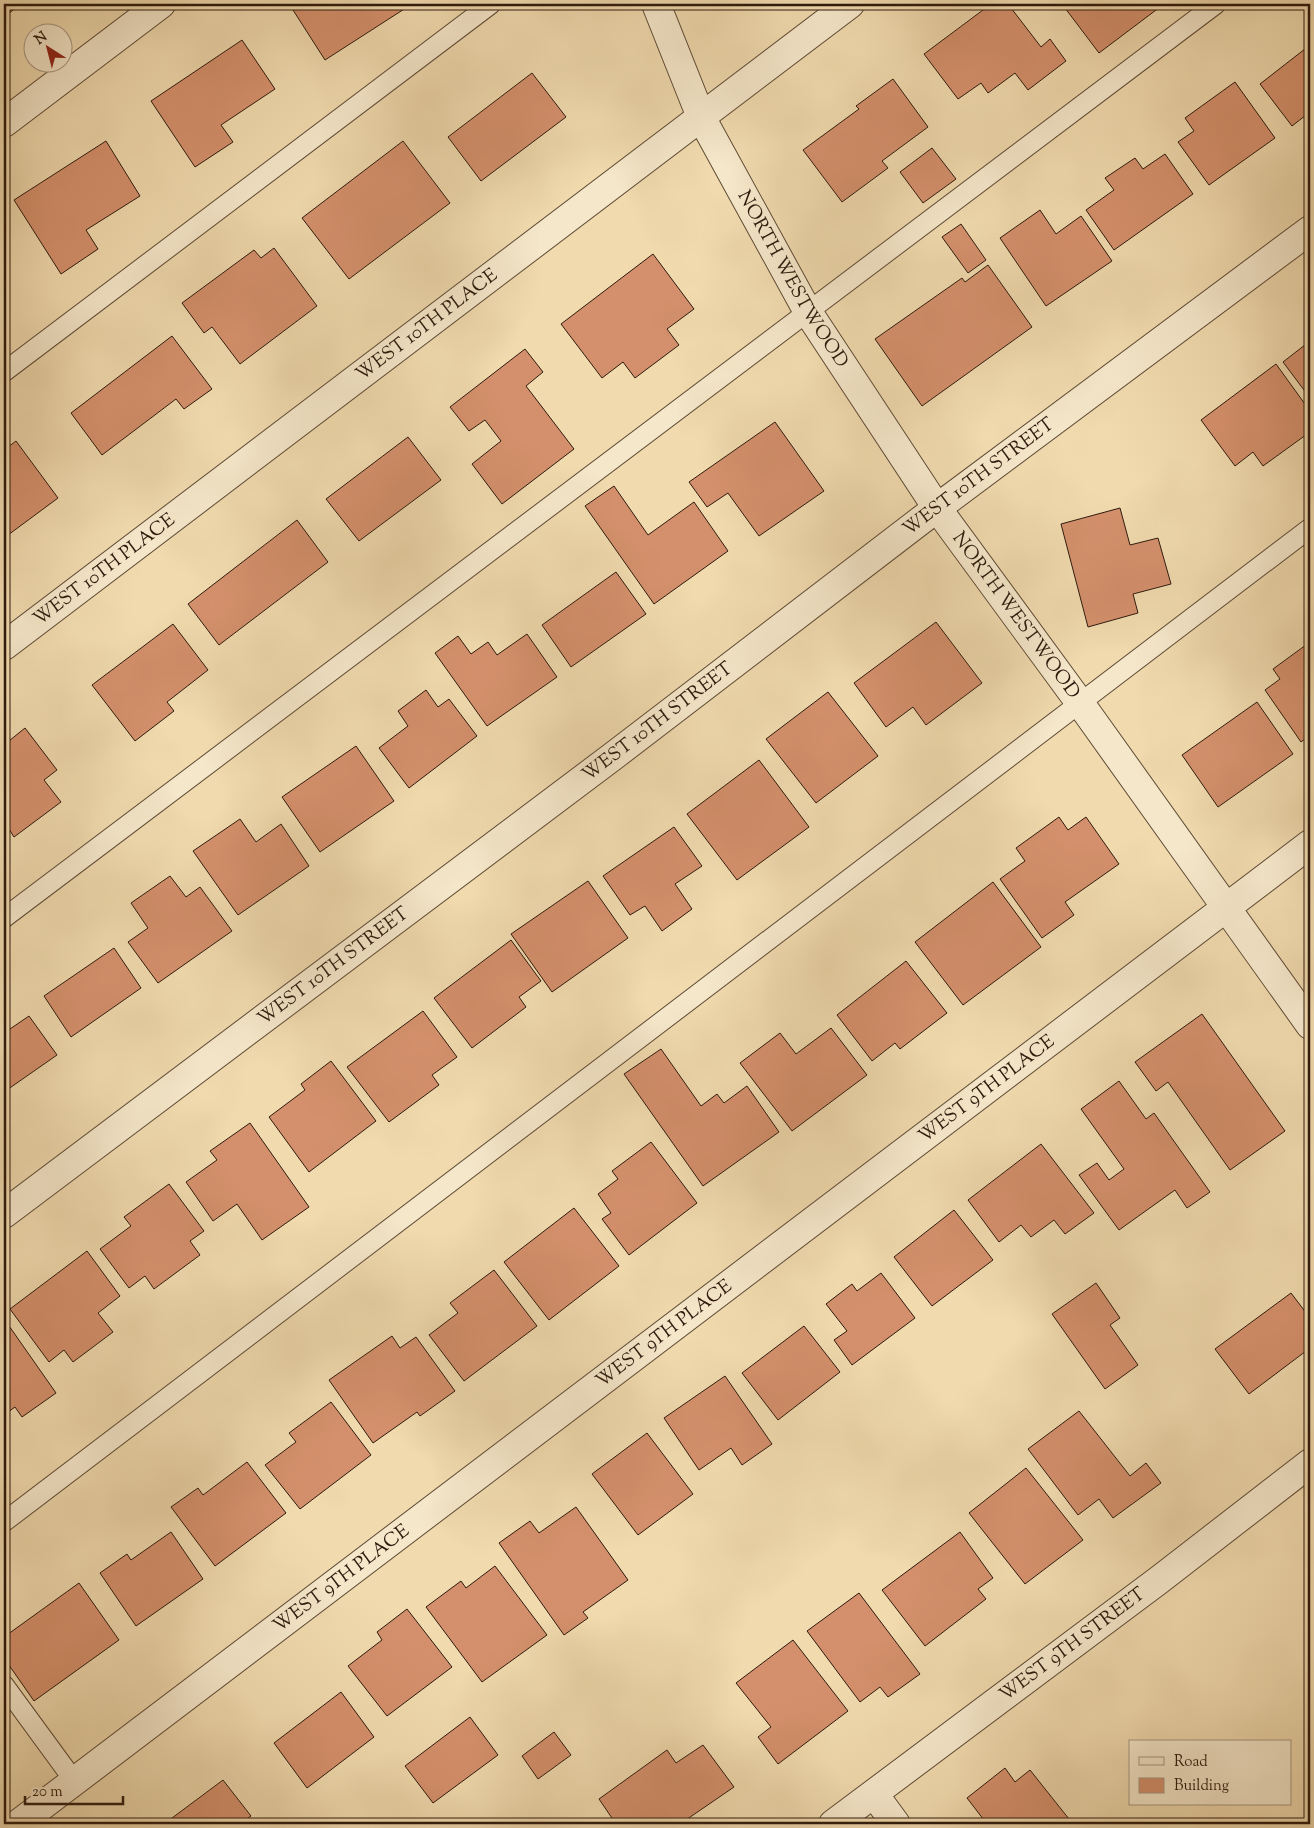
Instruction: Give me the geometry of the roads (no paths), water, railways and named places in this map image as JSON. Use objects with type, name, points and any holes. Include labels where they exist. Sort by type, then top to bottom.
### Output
[{"type":"street","points":[[4,123],[161,4]]},
{"type":"street","name":"NORTH WESTWOOD","points":[[656,4],[700,117],[808,312],[937,508],[1310,1025]]},
{"type":"street","name":"WEST 10TH PLACE","points":[[4,646],[850,4]]},
{"type":"street","name":"WEST 10TH STREET","points":[[4,1214],[616,754],[937,508],[1310,230]]},
{"type":"street","name":"WEST 9TH PLACE","points":[[18,1824],[1310,844]]},
{"type":"street","name":"WEST 9TH STREET","points":[[833,1824],[1159,1580],[1310,1463]]},
{"type":"street","points":[[874,1794],[896,1824]]},
{"type":"lane","points":[[4,372],[491,4]]},
{"type":"lane","points":[[4,918],[1216,4]]},
{"type":"lane","points":[[4,1522],[1310,528]]},
{"type":"lane","points":[[4,1684],[75,1782]]}]
